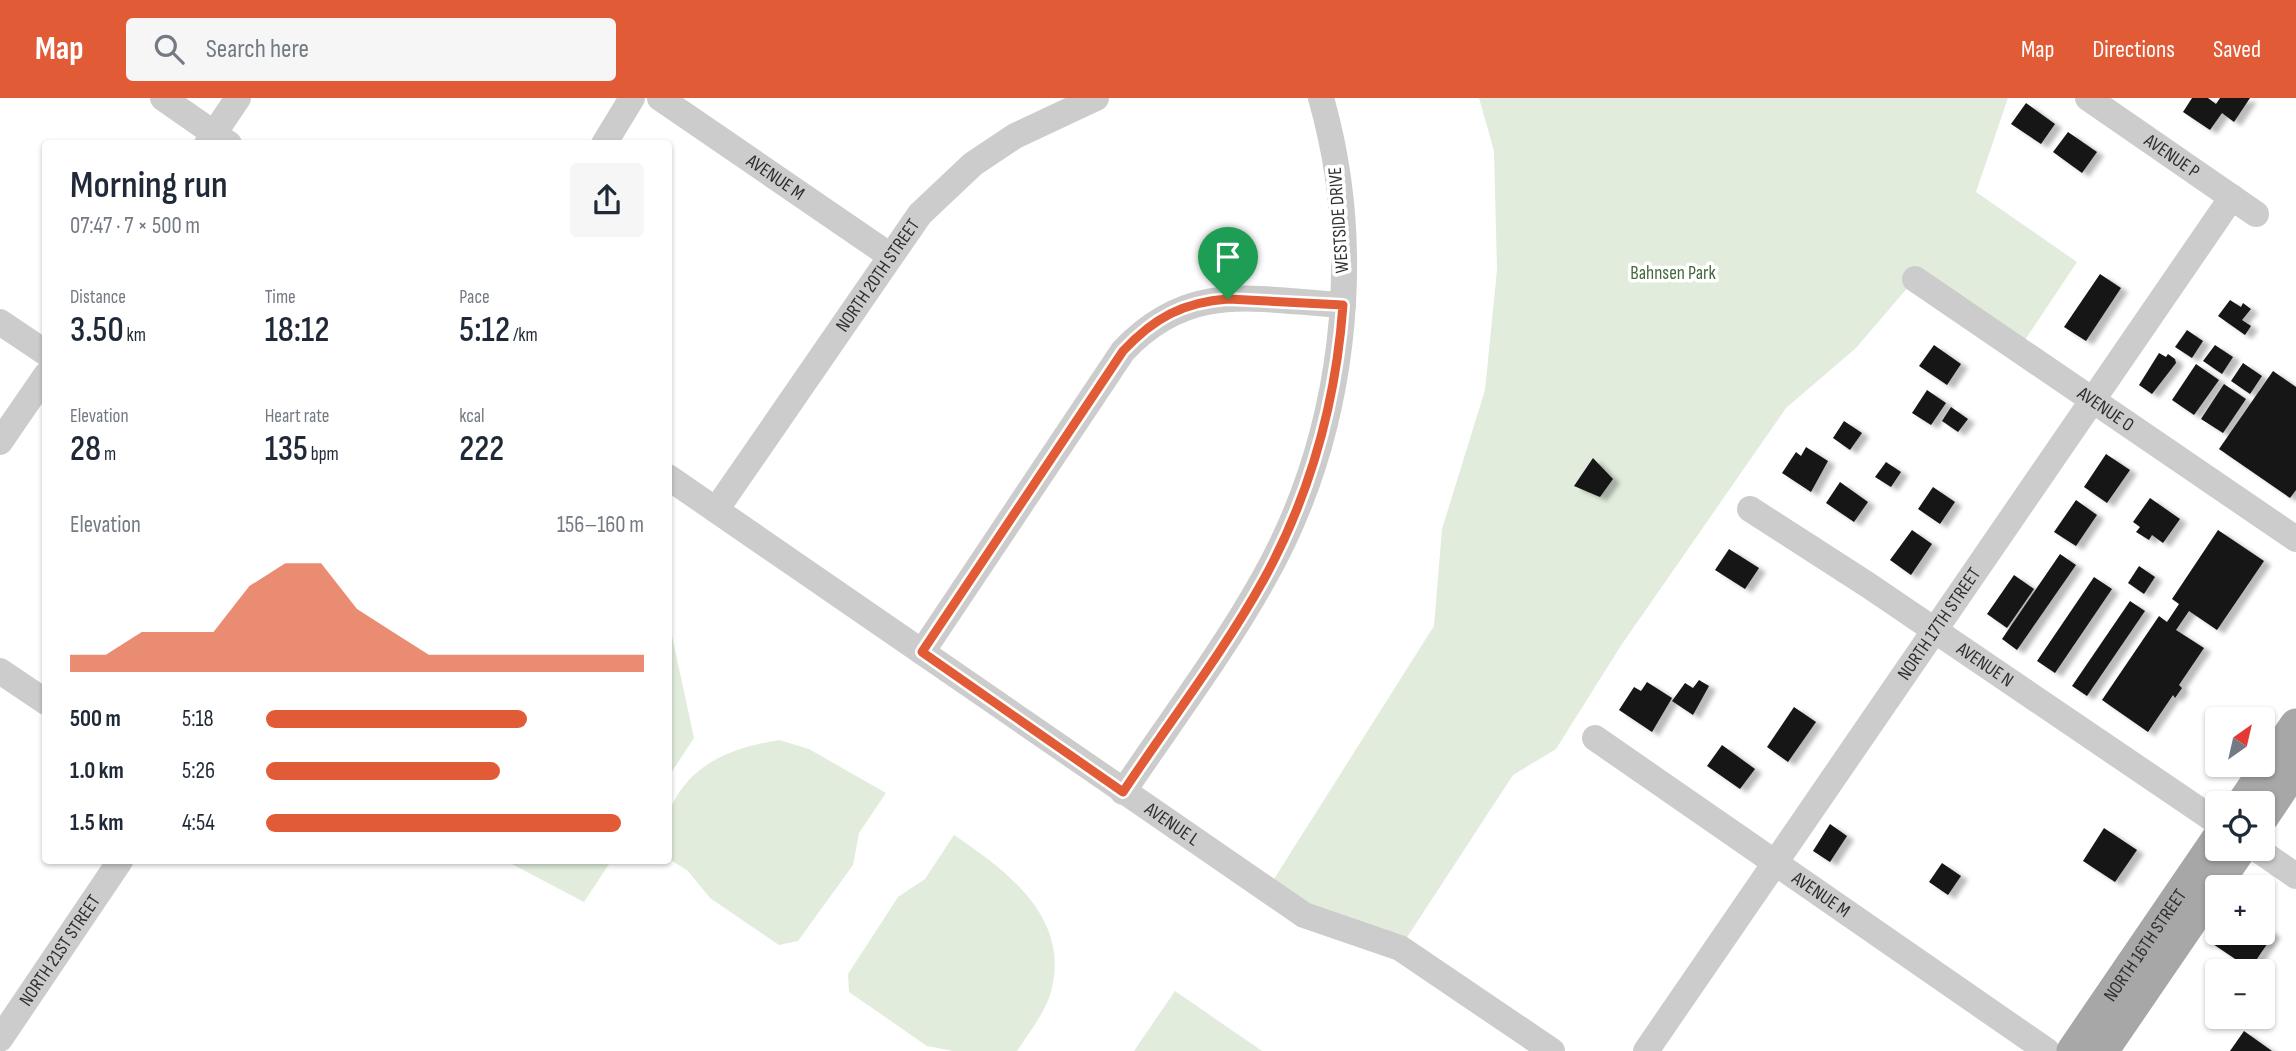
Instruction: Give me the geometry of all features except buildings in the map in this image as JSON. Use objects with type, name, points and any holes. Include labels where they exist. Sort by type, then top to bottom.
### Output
[{"type":"main road","points":[[2251,791],[2296,725]]},
{"type":"main road","points":[[2275,798],[2296,767]]},
{"type":"main road","name":"NORTH 16TH STREET","points":[[2073,1051],[2205,858]]},
{"type":"main road","name":"NORTH 16TH STREET","points":[[2102,1051],[2232,861]]},
{"type":"street","points":[[163,98],[217,140],[238,98]]},
{"type":"street","points":[[606,140],[632,98]]},
{"type":"street","name":"AVENUE M","points":[[660,98],[889,256]]},
{"type":"street","name":"NORTH 20TH STREET","points":[[716,510],[920,214],[973,164],[1015,136],[1044,109],[1096,98]]},
{"type":"street","name":"WESTSIDE DRIVE","points":[[1123,792],[1242,615],[1291,523],[1312,470],[1332,393],[1343,305],[1343,234],[1339,188],[1321,98]]},
{"type":"street","name":"AVENUE P","points":[[2088,98],[2256,214]]},
{"type":"street","name":"NORTH 17TH STREET","points":[[1646,1051],[2232,197]]},
{"type":"street","name":"AVENUE O","points":[[1915,279],[2296,539]]},
{"type":"street","points":[[922,652],[1123,351],[1142,330],[1161,317],[1204,301],[1228,299],[1343,305]]},
{"type":"street","points":[[0,322],[42,350]]},
{"type":"street","points":[[0,442],[42,381]]},
{"type":"street","name":"AVENUE L","points":[[672,480],[1304,915],[1400,948],[1552,1051]]},
{"type":"street","name":"AVENUE N","points":[[1750,509],[2205,814]]},
{"type":"street","points":[[0,671],[42,699]]},
{"type":"street","name":"AVENUE M","points":[[1595,738],[2047,1051]]},
{"type":"street","points":[[2274,861],[2296,876]]},
{"type":"street","name":"NORTH 21ST STREET","points":[[0,1039],[8,1010],[118,864]]},
{"type":"green space","name":"Bahnsen Park","points":[[1479,98],[2008,98],[1976,192],[2077,262],[2019,349],[1915,279],[1856,348],[1786,408],[1620,647],[1556,749],[1513,775],[1400,948],[1267,890],[1434,626],[1442,529],[1485,390],[1497,270],[1494,151]]},
{"type":"green space","points":[[672,636],[694,738],[672,771]]},
{"type":"green space","points":[[779,740],[809,749],[886,793],[859,833],[853,865],[798,941],[779,945],[710,898],[688,871],[672,861],[672,807],[678,794],[689,780],[715,760],[762,743]]},
{"type":"green space","points":[[954,835],[1015,882],[1044,921],[1052,944],[1055,968],[1050,995],[1040,1017],[1017,1051],[953,1051],[927,1046],[849,992],[848,974],[898,897],[925,879]]},
{"type":"green space","points":[[512,864],[609,864],[584,902]]},
{"type":"green space","points":[[1175,991],[1262,1051],[1134,1051]]},
{"type":"route","points":[[1228,299],[1343,305],[1332,393],[1312,470],[1291,523],[1264,578],[1123,792],[922,652],[1123,351],[1142,330],[1183,306],[1228,299]]}]
